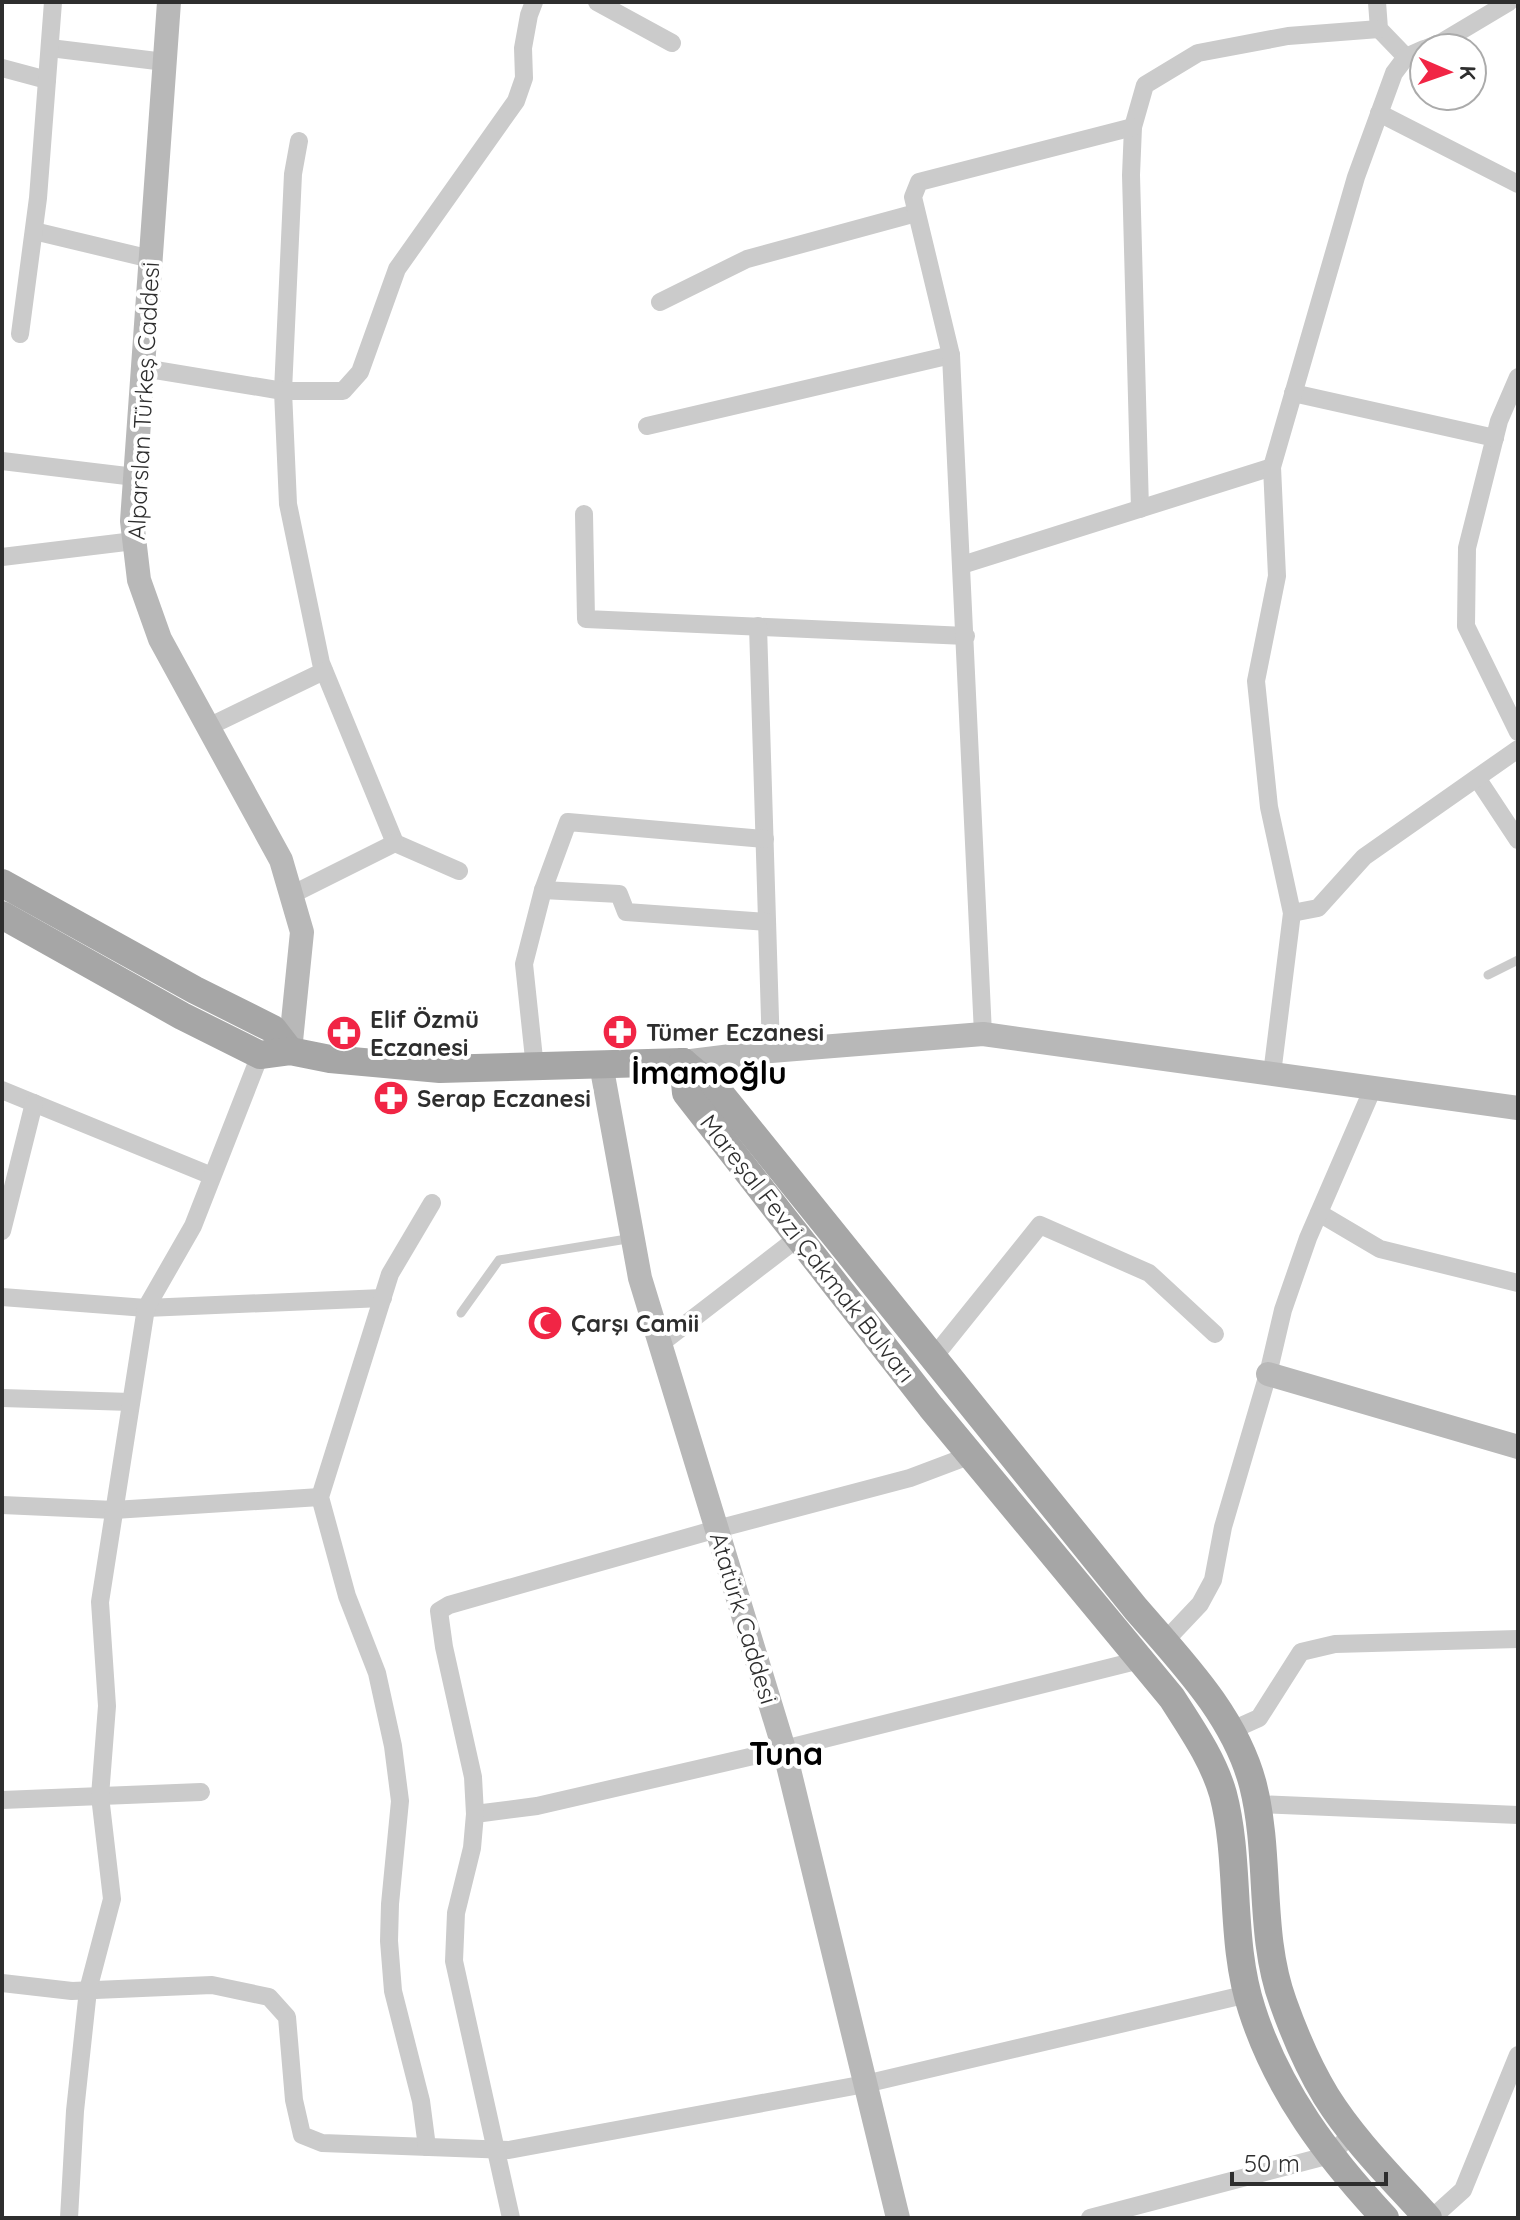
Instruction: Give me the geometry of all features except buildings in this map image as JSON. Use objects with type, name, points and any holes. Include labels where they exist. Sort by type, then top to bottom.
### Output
[{"type":"main road","points":[[2,883],[195,990],[273,1029],[290,1051]]},
{"type":"main road","points":[[2,915],[182,1016],[260,1055],[290,1051],[330,1059],[440,1069],[683,1062]]},
{"type":"main road","name":"Mareşal Fevzi Çakmak Bulvarı","points":[[683,1062],[686,1093],[971,1455],[1172,1698],[1196,1735],[1223,1794],[1240,1952],[1248,1994],[1261,2032],[1298,2112],[1330,2155],[1385,2218]]},
{"type":"main road","name":"Mareşal Fevzi Çakmak Bulvarı","points":[[683,1062],[719,1092],[1198,1679],[1230,1731],[1253,1785],[1271,1946],[1282,2000],[1326,2096],[1353,2133],[1430,2218]]},
{"type":"street","points":[[20,334],[34,231],[53,2]]},
{"type":"street","name":"Alparslan Türkeş Caddesi","points":[[169,2],[132,521],[134,541],[139,580],[160,639],[281,860],[302,932],[290,1051]]},
{"type":"street","points":[[143,368],[283,391],[343,391],[360,372],[397,269],[516,101],[524,78],[523,48],[534,2]]},
{"type":"street","points":[[597,2],[672,43]]},
{"type":"street","points":[[1272,1074],[1292,913],[1269,807],[1256,681],[1277,576],[1272,467],[1356,177],[1394,73],[1406,57],[1379,29],[1377,2]]},
{"type":"street","points":[[1459,32],[1509,2]]},
{"type":"street","points":[[1140,509],[1131,175],[1133,127],[1145,85],[1198,53],[1288,36],[1379,29]]},
{"type":"street","points":[[50,48],[165,62]]},
{"type":"street","points":[[2,68],[47,80]]},
{"type":"street","points":[[1379,113],[1518,184]]},
{"type":"street","points":[[983,1034],[951,355],[913,197],[919,182],[1133,127]]},
{"type":"street","points":[[299,141],[293,174],[283,391],[288,504],[324,671],[395,843],[459,871]]},
{"type":"street","points":[[660,302],[747,259],[916,213]]},
{"type":"street","points":[[34,231],[151,259]]},
{"type":"street","points":[[647,426],[951,355]]},
{"type":"street","points":[[1518,377],[1499,421],[1467,548],[1466,626],[1518,732]]},
{"type":"street","points":[[1293,393],[1495,438]]},
{"type":"street","points":[[2,461],[135,477]]},
{"type":"street","points":[[962,565],[1272,467]]},
{"type":"street","points":[[584,514],[586,619],[966,636]]},
{"type":"street","points":[[2,557],[134,541]]},
{"type":"street","points":[[758,626],[771,1051]]},
{"type":"street","points":[[208,727],[324,671]]},
{"type":"street","points":[[1292,913],[1318,908],[1364,857],[1518,749]]},
{"type":"street","points":[[1477,778],[1518,840]]},
{"type":"street","points":[[524,1068],[524,964],[543,890],[568,822],[765,839]]},
{"type":"street","points":[[291,895],[395,843]]},
{"type":"street","points":[[543,890],[619,894],[626,912],[767,922]]},
{"type":"street","points":[[683,1062],[771,1051],[983,1034],[1518,1108]]},
{"type":"street","points":[[69,2218],[75,2111],[88,1990],[112,1899],[100,1796],[107,1706],[100,1602],[146,1308],[193,1226],[260,1055]]},
{"type":"street","name":"Atatürk Caddesi","points":[[601,1064],[640,1278],[784,1749],[898,2218]]},
{"type":"street","points":[[1165,1641],[1200,1604],[1213,1580],[1223,1527],[1268,1374],[1283,1310],[1319,1213],[1373,1088]]},
{"type":"street","points":[[2,1090],[212,1176]]},
{"type":"street","points":[[2,1231],[34,1103]]},
{"type":"street","points":[[427,2147],[421,2101],[393,1991],[390,1904],[400,1801],[393,1746],[377,1673],[347,1596],[320,1497],[390,1274],[432,1203]]},
{"type":"street","points":[[1319,1213],[1380,1249],[1518,1283]]},
{"type":"street","points":[[933,1358],[1040,1225],[1149,1273],[1215,1334]]},
{"type":"street","points":[[660,1344],[799,1237]]},
{"type":"street","points":[[2,1297],[146,1308],[383,1298]]},
{"type":"street","points":[[1268,1374],[1518,1447]]},
{"type":"street","points":[[2,1398],[131,1402]]},
{"type":"street","points":[[511,2218],[454,1961],[456,1913],[472,1848],[475,1814],[473,1777],[439,1611],[449,1605],[717,1529],[910,1478],[971,1455]]},
{"type":"street","points":[[2,1505],[114,1510],[320,1497]]},
{"type":"street","points":[[1230,1731],[1259,1718],[1301,1652],[1335,1644],[1518,1639]]},
{"type":"street","points":[[475,1814],[537,1806],[784,1749],[1140,1660]]},
{"type":"street","points":[[2,1800],[201,1792]]},
{"type":"street","points":[[1256,1804],[1518,1815]]},
{"type":"street","points":[[2,1983],[88,1990],[212,1985],[269,1997],[287,2017],[294,2100],[302,2135],[322,2143],[509,2150],[865,2084],[1248,1994]]},
{"type":"street","points":[[1430,2218],[1463,2190],[1518,2055]]},
{"type":"street","points":[[1090,2218],[1330,2155],[1353,2133]]},
{"type":"lane","points":[[1488,975],[1518,960]]},
{"type":"lane","points":[[461,1313],[499,1260],[633,1238]]},
{"type":"place","name":"Tümer Eczanesi","points":[[620,1032]]},
{"type":"place","name":"Elif Özmü Eczanesi","points":[[344,1033]]},
{"type":"place","name":"Serap Eczanesi","points":[[391,1098]]},
{"type":"place","name":"Çarşı Camii","points":[[545,1323]]},
{"type":"district","name":"İmamoğlu","points":[[709,1072]]},
{"type":"district","name":"Tuna","points":[[786,1753]]}]
